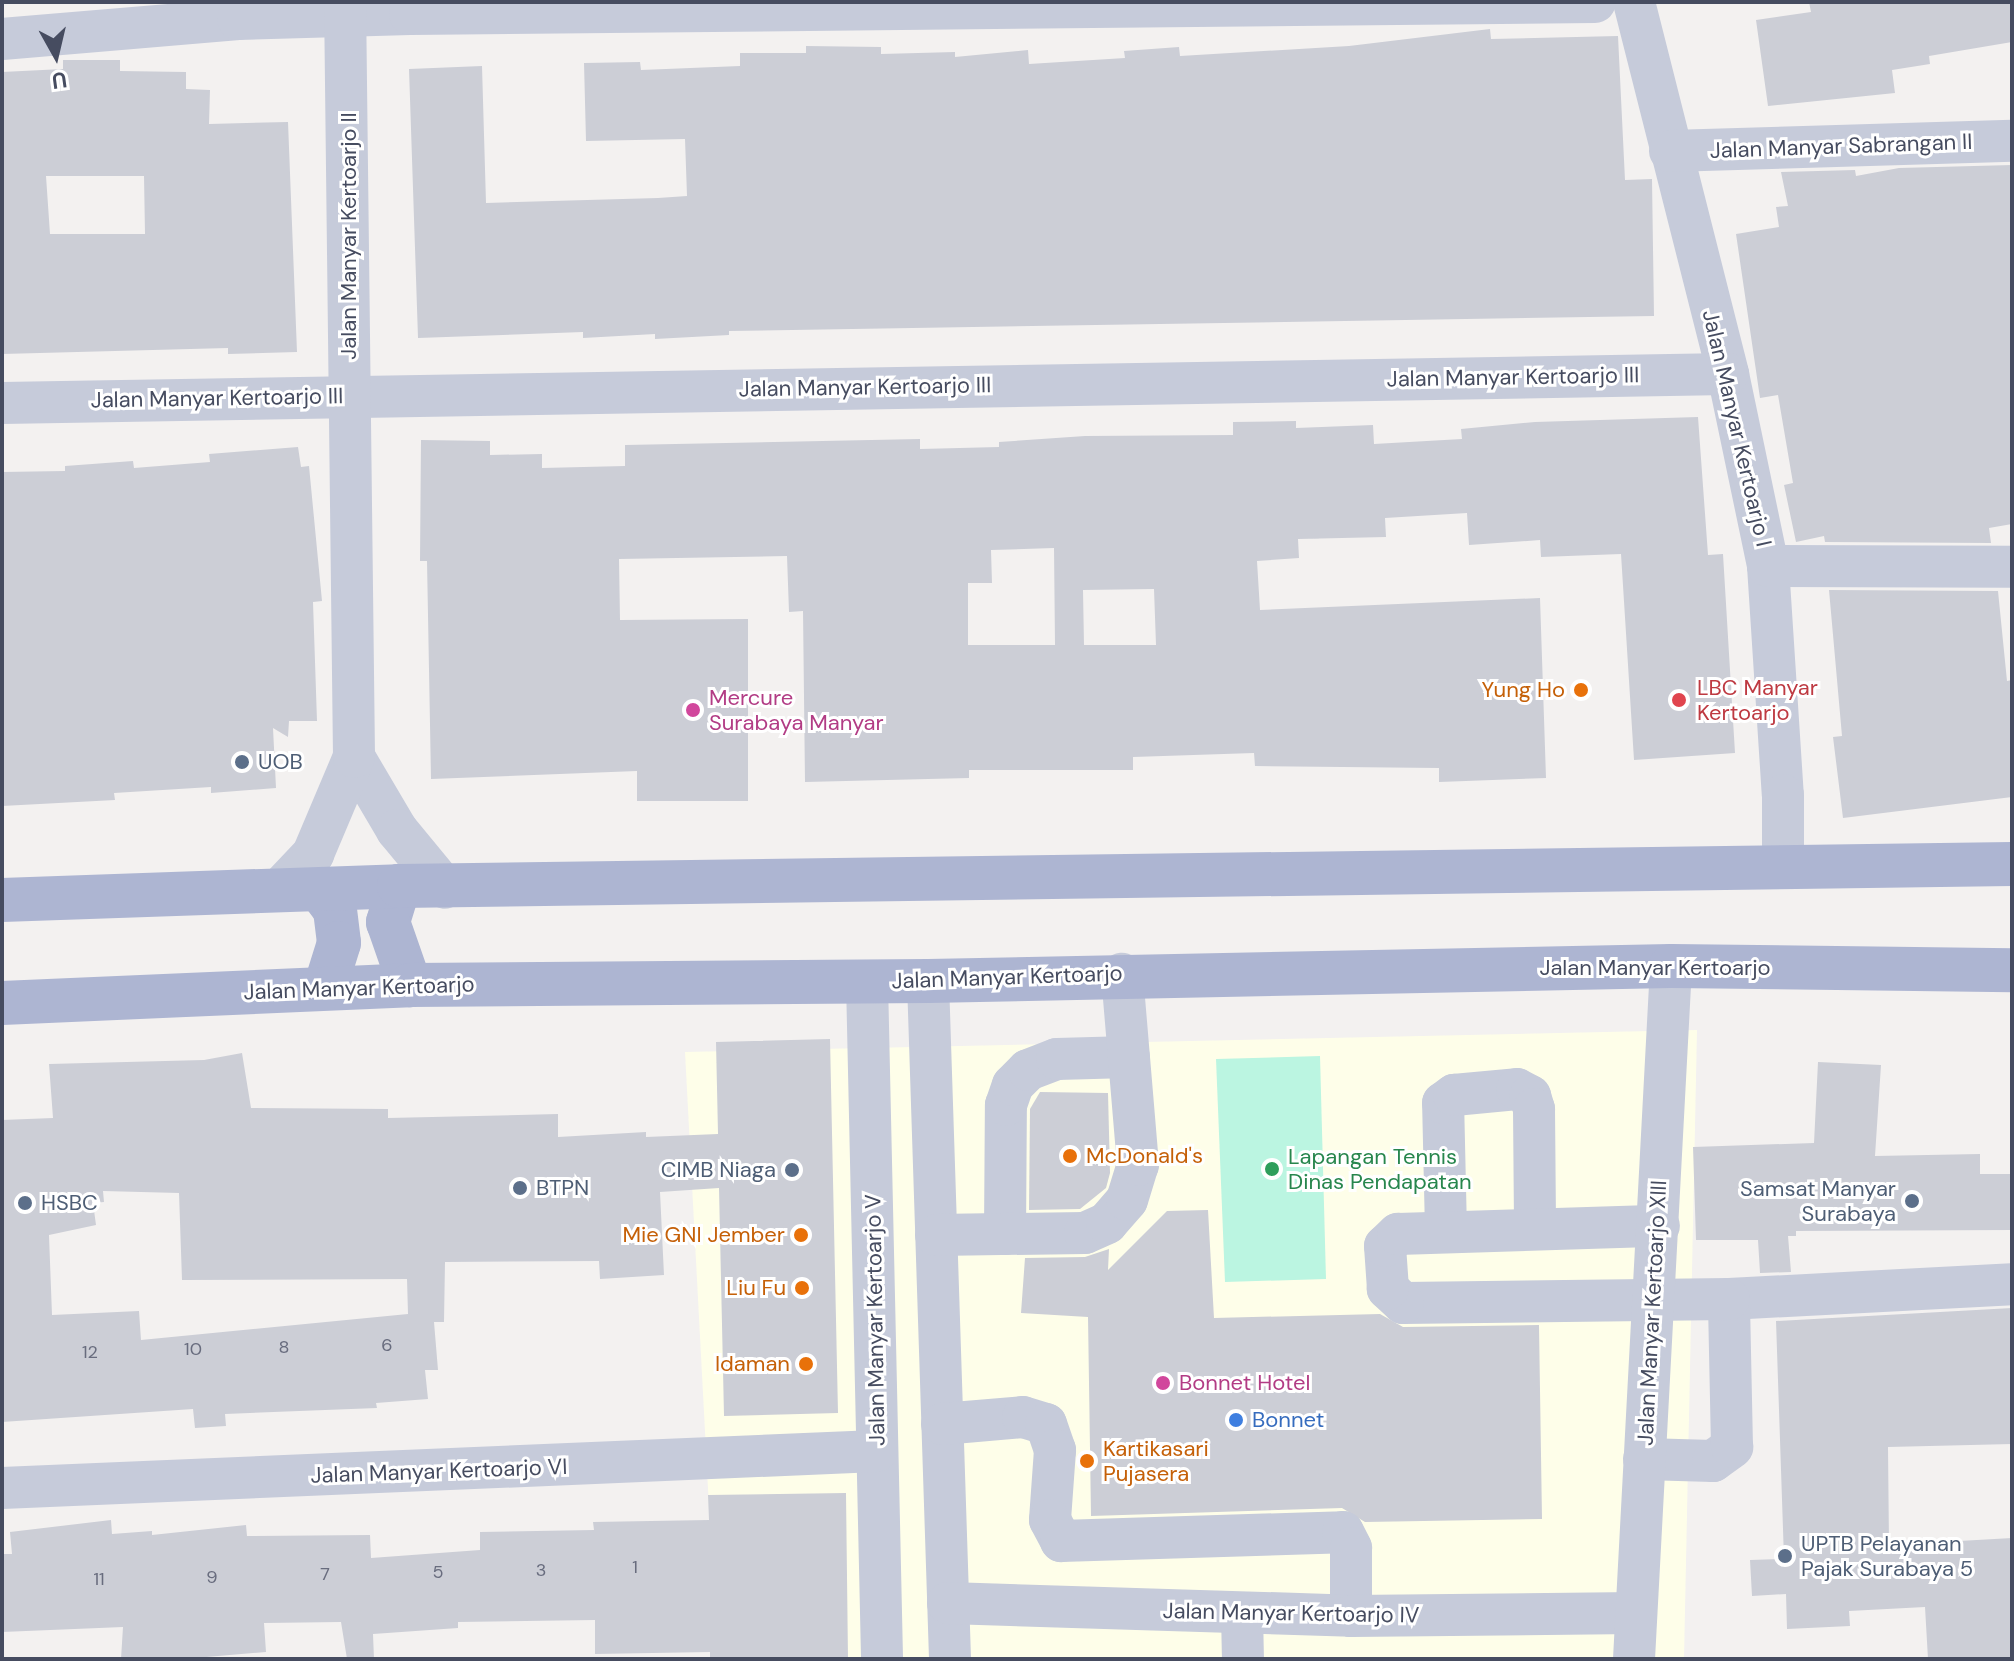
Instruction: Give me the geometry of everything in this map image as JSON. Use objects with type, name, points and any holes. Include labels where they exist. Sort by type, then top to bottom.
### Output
[{"type":"main road","points":[[2,900],[399,886],[445,888],[1783,863],[2012,864]]},
{"type":"main road","points":[[399,886],[388,922],[410,985]]},
{"type":"main road","points":[[300,890],[335,910],[339,943],[325,988]]},
{"type":"main road","name":"Jalan Manyar Kertoarjo","points":[[2,1003],[410,985],[928,981],[1122,974],[1671,966],[2012,970]]},
{"type":"street","points":[[2,39],[346,9],[1595,2]]},
{"type":"street","name":"Jalan Manyar Kertoarjo I","points":[[1634,2],[1728,374],[1768,566],[1783,795],[1783,863]]},
{"type":"street","name":"Jalan Manyar Kertoarjo II","points":[[300,890],[354,757],[346,9]]},
{"type":"street","name":"Jalan Manyar Sabrangan II","points":[[1670,151],[2012,141]]},
{"type":"street","name":"Jalan Manyar Kertoarjo III","points":[[2,403],[1728,374]]},
{"type":"street","points":[[1768,566],[2012,567]]},
{"type":"street","points":[[354,757],[397,830],[445,888]]},
{"type":"street","name":"Jalan Manyar Kertoarjo XIII","points":[[1634,1659],[1671,966]]},
{"type":"street","points":[[936,1235],[1085,1233],[1107,1223],[1127,1200],[1138,1165],[1122,974]]},
{"type":"street","name":"Jalan Manyar Kertoarjo V","points":[[867,981],[882,1659]]},
{"type":"street","points":[[928,981],[950,1659]]},
{"type":"street","points":[[1005,1234],[1006,1105],[1013,1085],[1028,1070],[1057,1059],[1129,1057]]},
{"type":"street","points":[[1446,1231],[1443,1103],[1454,1095],[1517,1089],[1530,1096],[1534,1109],[1535,1229]]},
{"type":"street","points":[[872,1129],[933,1127]]},
{"type":"street","points":[[1659,1226],[1398,1234],[1385,1246],[1394,1300],[1729,1299],[2012,1284]]},
{"type":"street","points":[[1644,1459],[1713,1461],[1732,1447],[1729,1299]]},
{"type":"street","points":[[942,1424],[1023,1417],[1046,1424],[1055,1450],[1050,1520],[1061,1541],[1343,1532],[1351,1548],[1351,1616]]},
{"type":"street","name":"Jalan Manyar Kertoarjo VI","points":[[2,1488],[876,1451]]},
{"type":"street","name":"Jalan Manyar Kertoarjo IV","points":[[948,1603],[1351,1616],[1635,1613]]},
{"type":"street","points":[[1242,1613],[1243,1659]]},
{"type":"shaded area","points":[[1697,1030],[1684,1659],[717,1659],[685,1052]]},
{"type":"green space","name":"Lapangan Tennis Dinas Pendapatan","points":[[1320,1056],[1326,1279],[1225,1282],[1216,1059]]},
{"type":"building","points":[[1809,2],[2012,2],[2012,42],[1929,56],[1930,64],[1892,70],[1895,93],[1768,106],[1756,20],[1811,12]]},
{"type":"building","points":[[1490,29],[1491,39],[1618,36],[1625,180],[1652,179],[1654,316],[729,331],[729,335],[655,339],[655,334],[583,338],[583,332],[418,338],[409,69],[482,66],[486,203],[658,198],[687,196],[685,139],[586,141],[584,63],[640,62],[641,70],[740,66],[740,53],[806,53],[806,46],[881,47],[881,54],[955,52],[955,57],[1028,50],[1029,64],[1125,58],[1124,51],[1179,47],[1180,56],[1349,46]]},
{"type":"building","points":[[63,60],[120,60],[120,71],[186,72],[186,89],[210,90],[209,124],[288,122],[297,352],[228,354],[228,348],[2,354],[2,72],[63,69]],"holes":[[[46,176],[144,176],[145,234],[50,234]]]},
{"type":"building","points":[[2012,165],[2012,524],[1989,528],[1991,543],[1825,542],[1824,536],[1796,542],[1784,485],[1793,483],[1778,395],[1760,398],[1736,234],[1779,227],[1776,207],[1788,206],[1781,172],[1855,170],[1856,176],[1899,168]]},
{"type":"building","points":[[1698,417],[1708,555],[1723,554],[1735,753],[1634,760],[1621,554],[1541,557],[1540,540],[1469,545],[1467,513],[1385,518],[1386,537],[1298,539],[1299,558],[1257,561],[1260,610],[1540,598],[1546,778],[1439,782],[1439,768],[1255,766],[1254,753],[1133,757],[1133,770],[969,770],[969,778],[805,782],[803,611],[789,612],[787,556],[619,559],[620,620],[748,619],[748,801],[637,801],[637,771],[431,779],[427,561],[420,561],[421,440],[490,441],[490,455],[542,454],[542,468],[625,466],[625,445],[920,439],[920,449],[999,447],[999,442],[1085,436],[1233,435],[1233,422],[1296,421],[1296,428],[1373,425],[1374,444],[1462,439],[1461,429],[1535,422]],"holes":[[[1054,548],[1055,645],[968,645],[968,583],[992,583],[991,550]],[[1154,589],[1156,645],[1084,645],[1083,590]]]},
{"type":"building","points":[[298,447],[301,467],[309,466],[322,601],[313,602],[317,721],[289,721],[288,737],[273,728],[276,788],[211,793],[211,787],[114,793],[115,800],[2,806],[2,472],[65,471],[65,466],[133,461],[134,468],[210,462],[209,454]]},
{"type":"building","points":[[1829,590],[1998,591],[2007,681],[2012,680],[2012,797],[1843,818],[1833,737],[1842,736]]},
{"type":"building","points":[[830,1039],[838,1413],[724,1416],[719,1188],[660,1192],[664,1275],[600,1279],[599,1261],[445,1262],[444,1322],[434,1322],[438,1370],[425,1370],[428,1399],[376,1403],[377,1408],[225,1414],[226,1426],[195,1428],[193,1409],[2,1422],[2,1120],[53,1118],[49,1064],[204,1060],[242,1053],[251,1108],[388,1109],[388,1118],[558,1114],[558,1137],[646,1132],[646,1137],[718,1134],[716,1042]],"holes":[[[103,1191],[179,1193],[182,1280],[407,1279],[408,1314],[141,1340],[139,1311],[52,1315],[49,1235],[96,1225],[93,1203],[104,1202]]]},
{"type":"building","points":[[1818,1062],[1881,1065],[1875,1156],[1980,1154],[1980,1174],[2012,1174],[2012,1230],[1796,1231],[1796,1236],[1788,1236],[1791,1272],[1760,1273],[1758,1240],[1696,1240],[1693,1147],[1814,1143]]},
{"type":"building","name":"McDonald's","points":[[1040,1092],[1108,1093],[1110,1173],[1106,1188],[1080,1209],[1029,1210],[1030,1109]]},
{"type":"building","name":"Bonnet","points":[[1208,1210],[1214,1318],[1380,1314],[1403,1327],[1539,1325],[1542,1519],[1365,1522],[1342,1508],[1091,1516],[1088,1317],[1021,1313],[1025,1258],[1085,1257],[1109,1249],[1108,1270],[1167,1211]]},
{"type":"building","points":[[2012,1308],[2012,1444],[1888,1447],[1889,1545],[2012,1538],[2012,1659],[1928,1659],[1925,1607],[1849,1611],[1850,1626],[1787,1629],[1786,1594],[1752,1596],[1750,1560],[1784,1559],[1776,1321]]},
{"type":"building","points":[[846,1493],[848,1659],[710,1659],[710,1652],[595,1654],[595,1620],[458,1622],[458,1628],[373,1634],[374,1659],[347,1659],[341,1622],[264,1623],[266,1652],[183,1659],[121,1659],[123,1627],[2,1632],[2,1554],[12,1554],[10,1532],[111,1520],[112,1534],[152,1531],[152,1535],[246,1525],[247,1536],[370,1535],[371,1558],[480,1550],[480,1532],[594,1530],[593,1522],[709,1520],[708,1495]]},
{"type":"place","name":"Yung Ho","points":[[1581,690]]},
{"type":"place","name":"LBC Manyar Kertoarjo","points":[[1679,700]]},
{"type":"place","name":"Mercure Surabaya Manyar","points":[[693,710]]},
{"type":"place","name":"UOB","points":[[242,762]]},
{"type":"place","name":"McDonald's","points":[[1070,1156]]},
{"type":"place","name":"Lapangan Tennis Dinas Pendapatan","points":[[1272,1169]]},
{"type":"place","name":"CIMB Niaga","points":[[792,1170]]},
{"type":"place","name":"BTPN","points":[[520,1188]]},
{"type":"place","name":"Samsat Manyar Surabaya","points":[[1912,1201]]},
{"type":"place","name":"HSBC","points":[[25,1203]]},
{"type":"place","name":"Mie GNI Jember","points":[[801,1235]]},
{"type":"place","name":"Liu Fu","points":[[802,1288]]},
{"type":"place","name":"Idaman","points":[[806,1364]]},
{"type":"place","name":"Bonnet Hotel","points":[[1163,1383]]},
{"type":"place","name":"Bonnet","points":[[1236,1420]]},
{"type":"place","name":"Kartikasari Pujasera","points":[[1087,1461]]},
{"type":"place","name":"UPTB Pelayanan Pajak Surabaya 5","points":[[1785,1556]]}]
